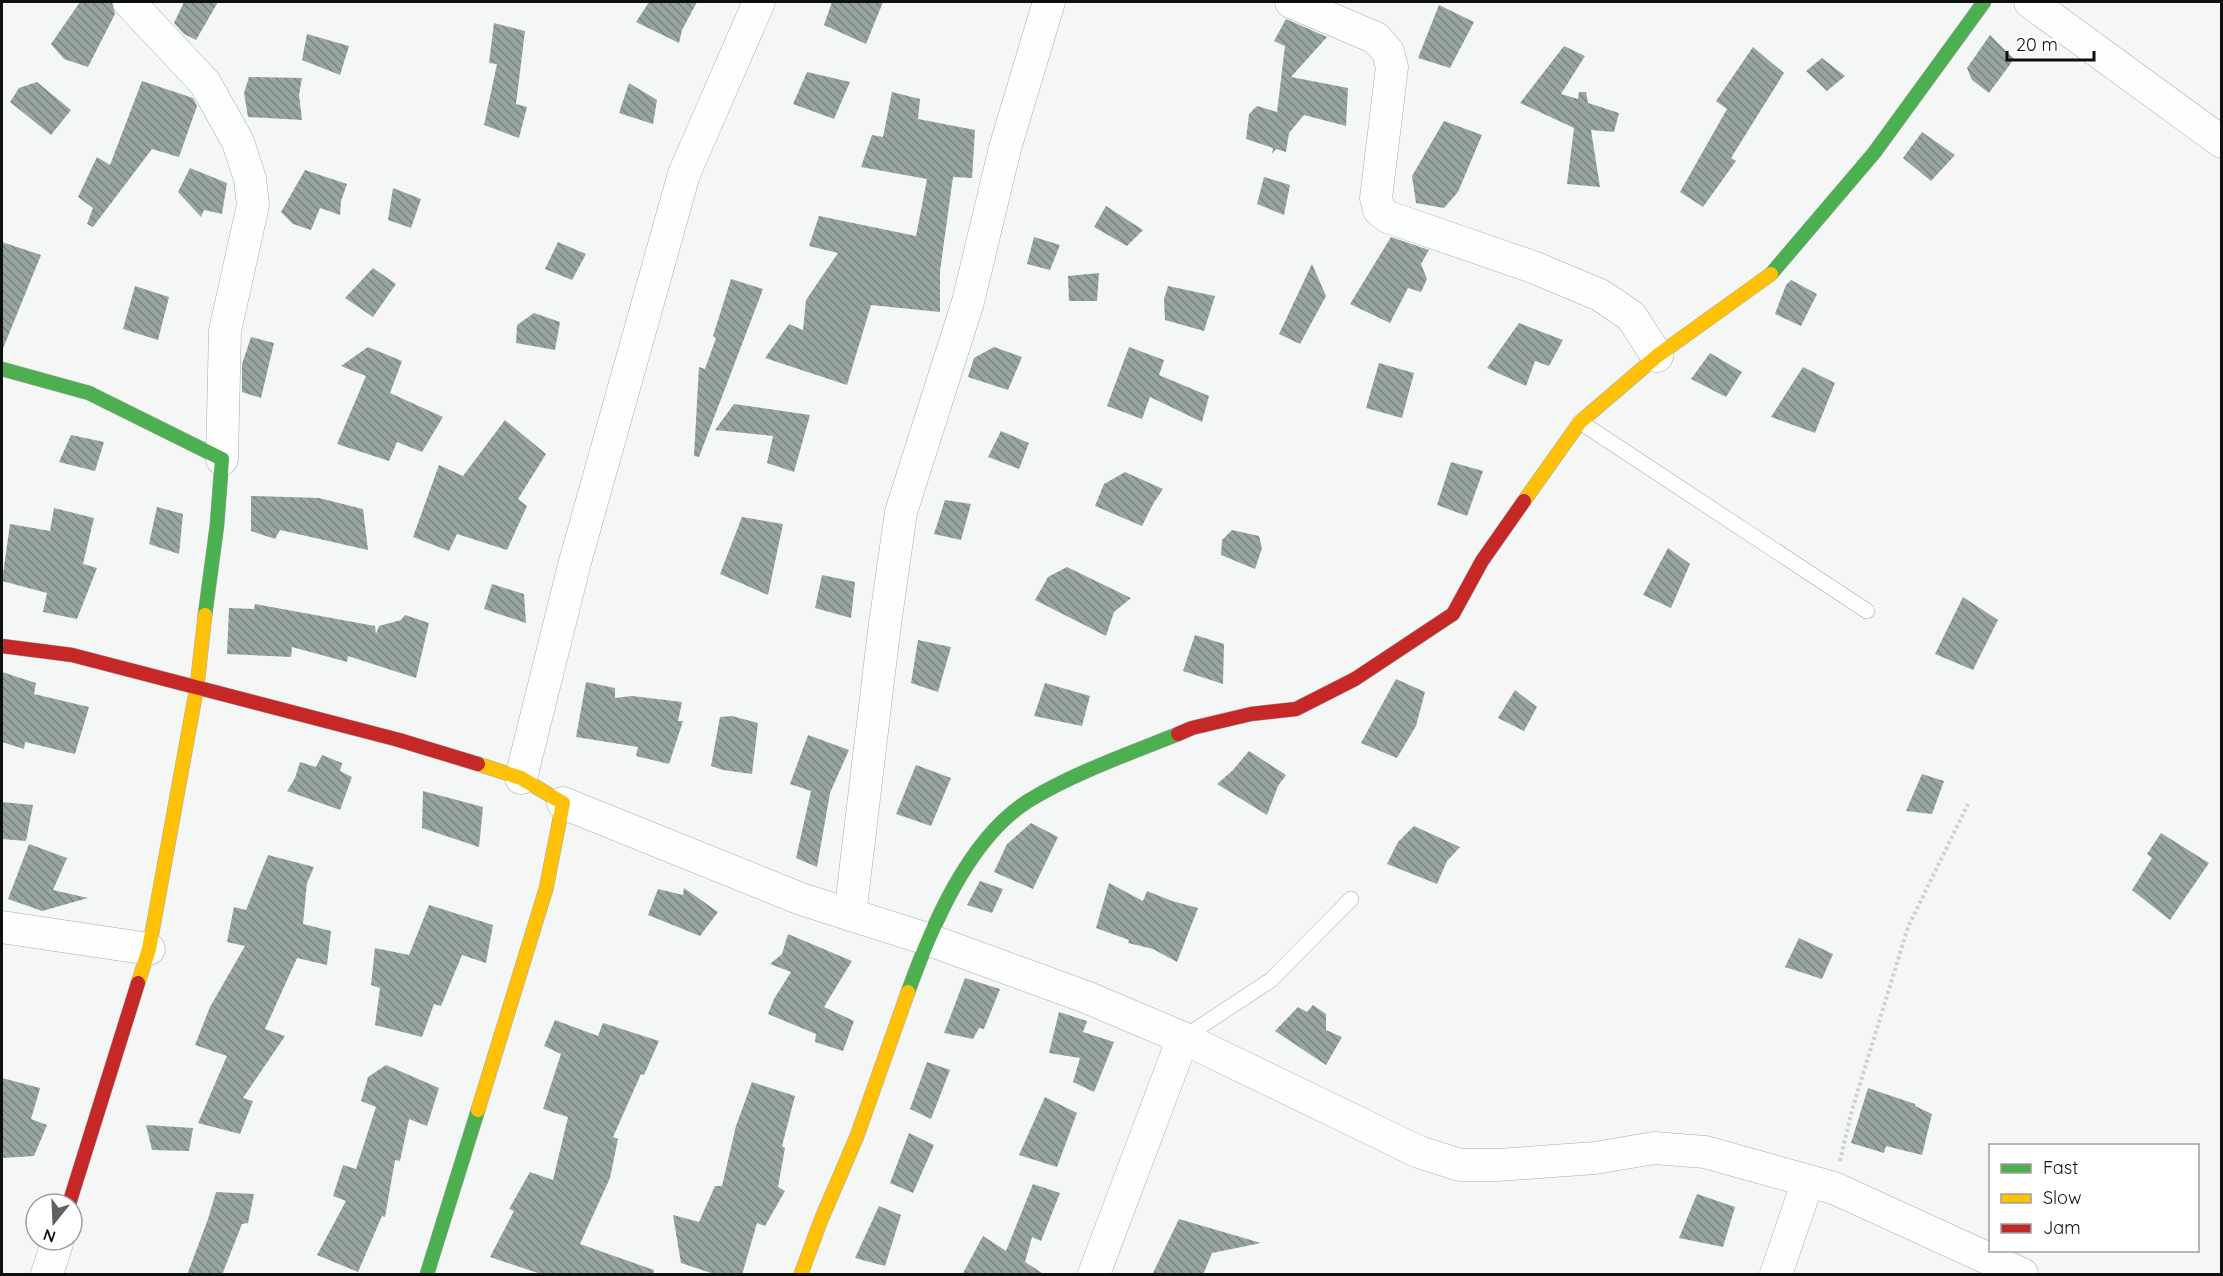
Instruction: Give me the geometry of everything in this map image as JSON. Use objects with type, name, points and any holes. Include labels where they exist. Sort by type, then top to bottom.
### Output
[{"type":"street","points":[[73,1192],[149,950],[197,686],[217,525],[222,459],[225,331],[253,205],[249,179],[238,142],[205,83],[129,2]]},
{"type":"street","points":[[521,778],[578,551],[684,174],[759,2]]},
{"type":"street","points":[[850,915],[884,631],[901,512],[968,302],[1005,148],[1049,2]]},
{"type":"street","points":[[1291,2],[1376,38],[1388,52],[1392,67],[1376,198],[1378,210],[1388,217],[1533,267],[1600,295],[1630,316],[1657,356]]},
{"type":"street","points":[[801,1275],[821,1220],[857,1136],[927,939],[964,871],[990,834],[1027,802],[1088,771],[1192,728],[1251,714],[1296,710],[1354,679],[1453,614],[1482,561],[1580,422],[1657,356],[1770,275],[1874,153],[1984,2]]},
{"type":"street","points":[[2030,2],[2222,142]]},
{"type":"street","points":[[2,369],[89,393],[222,459]]},
{"type":"street","points":[[2,646],[72,655],[197,686],[399,740],[521,778],[563,803],[801,899],[927,939],[1086,997],[1183,1038],[1419,1152],[1460,1165],[1498,1165],[1595,1158],[1654,1148],[1705,1152],[1821,1184],[2022,1275]]},
{"type":"street","points":[[427,1275],[546,889],[563,803]]},
{"type":"street","points":[[2,927],[149,950]]},
{"type":"street","points":[[1094,1275],[1183,1038]]},
{"type":"street","points":[[1776,1275],[1821,1184]]},
{"type":"street","points":[[47,1275],[54,1252]]},
{"type":"lane","points":[[1580,422],[1867,611]]},
{"type":"lane","points":[[1183,1038],[1272,980],[1351,899]]},
{"type":"path","points":[[1821,1184],[1851,1110],[1908,927],[1968,804]]},
{"type":"building","points":[[80,2],[112,2],[115,14],[88,67],[64,59],[51,44]]},
{"type":"building","points":[[184,2],[218,2],[196,40],[184,34],[174,23]]},
{"type":"building","points":[[649,2],[697,2],[682,30],[679,43],[636,22]]},
{"type":"building","points":[[832,2],[883,2],[866,44],[824,25]]},
{"type":"building","points":[[1439,5],[1474,22],[1450,68],[1418,58]]},
{"type":"building","points":[[1286,19],[1327,37],[1291,77],[1348,88],[1346,126],[1304,115],[1289,133],[1286,152],[1276,149],[1272,154],[1273,148],[1246,139],[1249,114],[1257,106],[1277,112],[1285,46],[1274,41]]},
{"type":"building","points":[[494,23],[525,31],[516,104],[527,107],[519,138],[484,125],[497,64],[489,63]]},
{"type":"building","points":[[307,34],[349,46],[340,75],[302,60]]},
{"type":"building","points":[[1990,35],[2014,59],[1989,93],[1972,80],[1967,68]]},
{"type":"building","points":[[1564,46],[1585,56],[1561,94],[1578,99],[1579,92],[1586,92],[1588,103],[1619,113],[1614,132],[1591,130],[1600,187],[1567,184],[1574,128],[1520,103]]},
{"type":"building","points":[[1753,47],[1784,73],[1731,158],[1736,161],[1703,207],[1680,192],[1727,109],[1716,101]]},
{"type":"building","points":[[1822,58],[1845,76],[1827,91],[1806,71]]},
{"type":"building","points":[[807,72],[850,82],[834,119],[793,104]]},
{"type":"building","points":[[249,77],[302,78],[299,95],[302,120],[248,117],[244,93]]},
{"type":"building","points":[[142,81],[193,98],[197,106],[179,157],[152,149],[93,227],[87,224],[93,208],[78,197],[97,157],[110,165]]},
{"type":"building","points":[[37,82],[71,110],[51,135],[10,102],[19,88]]},
{"type":"building","points":[[629,83],[657,100],[653,124],[619,113]]},
{"type":"building","points":[[892,92],[920,99],[918,119],[975,130],[972,178],[953,177],[940,271],[940,312],[871,305],[847,385],[765,358],[789,324],[803,330],[806,300],[838,253],[809,246],[819,216],[916,236],[927,179],[861,167],[872,135],[883,137]]},
{"type":"building","points":[[1444,121],[1482,135],[1458,192],[1444,208],[1416,203],[1412,176]]},
{"type":"building","points":[[1922,132],[1955,155],[1931,181],[1903,158]]},
{"type":"building","points":[[190,168],[227,183],[222,214],[204,210],[201,217],[178,192]]},
{"type":"building","points":[[305,170],[347,184],[341,201],[340,215],[320,208],[311,230],[293,224],[281,212]]},
{"type":"building","points":[[1264,177],[1290,185],[1284,215],[1257,204]]},
{"type":"building","points":[[393,188],[421,199],[411,228],[388,220]]},
{"type":"building","points":[[1106,206],[1143,230],[1127,246],[1094,227]]},
{"type":"building","points":[[1034,237],[1060,245],[1050,270],[1027,264]]},
{"type":"building","points":[[1391,237],[1429,250],[1421,264],[1427,279],[1421,292],[1408,288],[1390,323],[1350,304]]},
{"type":"building","points":[[2,242],[41,255],[2,351]]},
{"type":"building","points":[[558,242],[586,254],[572,280],[545,269]]},
{"type":"building","points":[[1312,264],[1326,296],[1300,344],[1279,334]]},
{"type":"building","points":[[373,268],[396,284],[373,317],[345,298]]},
{"type":"building","points":[[1099,273],[1097,301],[1069,301],[1068,276]]},
{"type":"building","points":[[731,279],[763,289],[699,457],[694,456],[699,367],[705,369],[716,338],[713,336]]},
{"type":"building","points":[[1791,280],[1817,294],[1801,326],[1775,314],[1786,285]]},
{"type":"building","points":[[135,286],[169,297],[158,340],[123,329]]},
{"type":"building","points":[[1168,286],[1215,296],[1204,331],[1165,320],[1164,299]]},
{"type":"building","points":[[534,313],[560,322],[555,350],[516,343],[517,325]]},
{"type":"building","points":[[1519,323],[1563,340],[1549,366],[1535,361],[1526,386],[1487,368]]},
{"type":"building","points":[[251,337],[274,343],[261,398],[242,392],[242,364]]},
{"type":"building","points":[[368,347],[402,361],[390,393],[443,417],[422,452],[397,442],[389,461],[337,444],[366,376],[341,366]]},
{"type":"building","points":[[994,347],[1022,357],[1008,390],[968,377],[974,358]]},
{"type":"building","points":[[1129,347],[1164,360],[1159,375],[1209,396],[1202,422],[1150,397],[1142,419],[1107,406]]},
{"type":"building","points":[[1710,353],[1742,372],[1726,397],[1691,379]]},
{"type":"building","points":[[1379,363],[1414,373],[1402,418],[1366,408]]},
{"type":"building","points":[[1803,367],[1835,383],[1815,433],[1771,417]]},
{"type":"building","points":[[734,404],[810,415],[794,472],[767,463],[773,436],[715,430]]},
{"type":"building","points":[[505,420],[546,454],[518,499],[527,506],[507,550],[457,534],[449,551],[413,537],[439,465],[463,476]]},
{"type":"building","points":[[1001,431],[1029,443],[1019,469],[988,457]]},
{"type":"building","points":[[71,435],[104,442],[95,471],[59,462]]},
{"type":"building","points":[[1451,462],[1483,471],[1467,516],[1437,505]]},
{"type":"building","points":[[1125,472],[1163,489],[1142,526],[1095,506],[1104,484]]},
{"type":"building","points":[[251,496],[319,498],[363,509],[368,550],[280,530],[275,539],[251,531]]},
{"type":"building","points":[[945,500],[971,504],[961,540],[934,534]]},
{"type":"building","points":[[157,507],[183,514],[179,554],[149,544]]},
{"type":"building","points":[[54,508],[94,518],[83,564],[97,568],[77,619],[43,612],[47,593],[2,581],[10,524],[50,531]]},
{"type":"building","points":[[742,517],[783,524],[768,595],[720,574]]},
{"type":"building","points":[[1232,530],[1259,536],[1262,548],[1255,569],[1221,555],[1222,540]]},
{"type":"building","points":[[1668,548],[1690,564],[1671,608],[1643,595]]},
{"type":"building","points":[[1067,567],[1131,598],[1114,612],[1106,636],[1035,600],[1048,577]]},
{"type":"building","points":[[822,575],[855,582],[851,618],[815,608]]},
{"type":"building","points":[[492,584],[524,594],[526,623],[484,609]]},
{"type":"building","points":[[1963,597],[1998,620],[1973,670],[1935,654]]},
{"type":"building","points":[[255,604],[375,626],[376,634],[379,626],[401,620],[405,615],[429,623],[416,678],[348,656],[347,662],[292,647],[291,657],[227,654],[229,608],[254,609]]},
{"type":"building","points":[[1195,635],[1224,644],[1223,684],[1183,671]]},
{"type":"building","points":[[918,640],[951,647],[938,692],[911,683]]},
{"type":"building","points":[[2,672],[36,683],[34,694],[89,707],[75,754],[25,742],[24,749],[2,742]]},
{"type":"building","points":[[1396,679],[1425,692],[1416,726],[1397,758],[1361,743]]},
{"type":"building","points":[[586,682],[615,688],[615,698],[632,696],[682,702],[678,721],[683,721],[669,764],[636,756],[638,747],[576,737]]},
{"type":"building","points":[[1045,683],[1090,696],[1082,726],[1034,716]]},
{"type":"building","points":[[1515,690],[1537,707],[1524,731],[1498,718]]},
{"type":"building","points":[[732,716],[758,723],[752,774],[711,766],[720,717]]},
{"type":"building","points":[[808,735],[849,750],[830,793],[817,867],[796,858],[811,791],[790,784]]},
{"type":"building","points":[[1249,751],[1286,775],[1278,786],[1267,815],[1217,784]]},
{"type":"building","points":[[322,755],[342,763],[340,771],[352,777],[340,810],[287,791],[295,778],[300,762],[316,767]]},
{"type":"building","points":[[916,765],[951,778],[931,826],[896,814]]},
{"type":"building","points":[[1922,774],[1944,781],[1932,814],[1906,811]]},
{"type":"building","points":[[423,791],[483,807],[479,847],[422,828]]},
{"type":"building","points":[[2,802],[33,805],[26,841],[2,839]]},
{"type":"building","points":[[1031,823],[1058,837],[1033,889],[994,872],[1007,844]]},
{"type":"building","points":[[1414,826],[1460,847],[1447,861],[1437,884],[1387,864],[1398,842]]},
{"type":"building","points":[[2161,833],[2209,863],[2170,920],[2132,890],[2152,858],[2147,854]]},
{"type":"building","points":[[29,844],[67,858],[53,890],[88,898],[42,911],[8,899]]},
{"type":"building","points":[[268,855],[314,867],[307,883],[303,924],[331,931],[327,965],[297,958],[265,1029],[285,1036],[243,1098],[253,1101],[240,1134],[198,1123],[227,1056],[195,1045],[210,1007],[245,946],[227,942],[234,907],[246,910]]},
{"type":"building","points":[[980,881],[1003,889],[992,913],[967,905]]},
{"type":"building","points":[[1109,883],[1143,901],[1147,891],[1198,908],[1177,962],[1153,949],[1128,943],[1129,940],[1096,928]]},
{"type":"building","points":[[684,888],[718,912],[700,936],[648,915],[658,889],[683,895]]},
{"type":"building","points":[[429,905],[493,925],[486,963],[462,955],[441,1006],[434,1004],[422,1037],[375,1025],[380,988],[371,985],[375,948],[409,955]]},
{"type":"building","points":[[788,934],[852,961],[824,1007],[854,1021],[843,1051],[815,1042],[816,1034],[768,1014],[774,999],[791,972],[770,964],[782,954]]},
{"type":"building","points":[[1799,938],[1833,954],[1822,979],[1785,967]]},
{"type":"building","points":[[965,978],[1000,989],[984,1029],[979,1028],[973,1039],[944,1033]]},
{"type":"building","points":[[1313,1005],[1326,1014],[1326,1030],[1342,1037],[1326,1065],[1275,1031],[1298,1007],[1307,1012]]},
{"type":"building","points":[[1059,1012],[1087,1021],[1083,1032],[1114,1042],[1094,1092],[1073,1082],[1080,1058],[1049,1053]]},
{"type":"building","points":[[555,1020],[598,1036],[603,1023],[659,1041],[644,1075],[641,1074],[613,1137],[618,1139],[610,1178],[580,1244],[654,1270],[653,1275],[544,1275],[490,1257],[514,1211],[509,1209],[530,1172],[553,1180],[568,1117],[543,1109],[561,1054],[544,1046]]},
{"type":"building","points":[[927,1062],[950,1070],[931,1119],[910,1109]]},
{"type":"building","points":[[386,1065],[439,1088],[427,1126],[409,1119],[400,1161],[395,1160],[385,1217],[382,1216],[358,1272],[317,1255],[346,1201],[333,1196],[343,1165],[356,1169],[376,1107],[361,1101],[368,1077]]},
{"type":"building","points":[[2,1078],[40,1088],[31,1119],[47,1125],[34,1156],[2,1158]]},
{"type":"building","points":[[752,1082],[795,1096],[782,1146],[785,1148],[778,1187],[785,1191],[765,1226],[757,1223],[742,1275],[717,1275],[681,1263],[673,1215],[699,1222],[715,1186],[722,1186],[736,1126]]},
{"type":"building","points":[[1868,1088],[1915,1104],[1932,1114],[1922,1155],[1886,1146],[1884,1153],[1851,1143]]},
{"type":"building","points":[[1045,1097],[1077,1113],[1057,1167],[1019,1155]]},
{"type":"building","points":[[146,1125],[193,1128],[189,1151],[152,1150]]},
{"type":"building","points":[[909,1133],[934,1145],[913,1193],[890,1183]]},
{"type":"building","points":[[1033,1184],[1060,1193],[1041,1241],[1032,1237],[1025,1262],[1045,1275],[962,1275],[983,1236],[1006,1251]]},
{"type":"building","points":[[216,1192],[254,1194],[248,1223],[242,1224],[222,1275],[187,1275],[208,1219]]},
{"type":"building","points":[[1697,1194],[1735,1207],[1723,1247],[1679,1238]]},
{"type":"building","points":[[879,1206],[901,1215],[885,1266],[855,1258]]},
{"type":"building","points":[[1179,1219],[1261,1243],[1212,1253],[1203,1275],[1152,1275]]},
{"type":"traffic: fast","points":[[1771,274],[1874,153],[1984,2]]},
{"type":"traffic: fast","points":[[2,369],[89,393],[222,459],[217,525],[205,615]]},
{"type":"traffic: fast","points":[[908,992],[928,940],[954,887],[987,838],[1007,817],[1028,801],[1064,782],[1102,764],[1178,734]]},
{"type":"traffic: fast","points":[[427,1274],[478,1110]]},
{"type":"traffic: slow","points":[[1524,501],[1580,422],[1657,356],[1771,274]]},
{"type":"traffic: slow","points":[[138,983],[149,949],[197,686],[205,615]]},
{"type":"traffic: slow","points":[[478,764],[521,778],[563,803],[546,889],[478,1110]]},
{"type":"traffic: slow","points":[[801,1274],[857,1136],[908,992]]},
{"type":"traffic: jam","points":[[1178,734],[1192,728],[1251,714],[1296,709],[1355,679],[1453,614],[1482,561],[1524,501]]},
{"type":"traffic: jam","points":[[2,646],[72,655],[399,740],[478,764]]},
{"type":"traffic: jam","points":[[73,1192],[138,983]]}]
